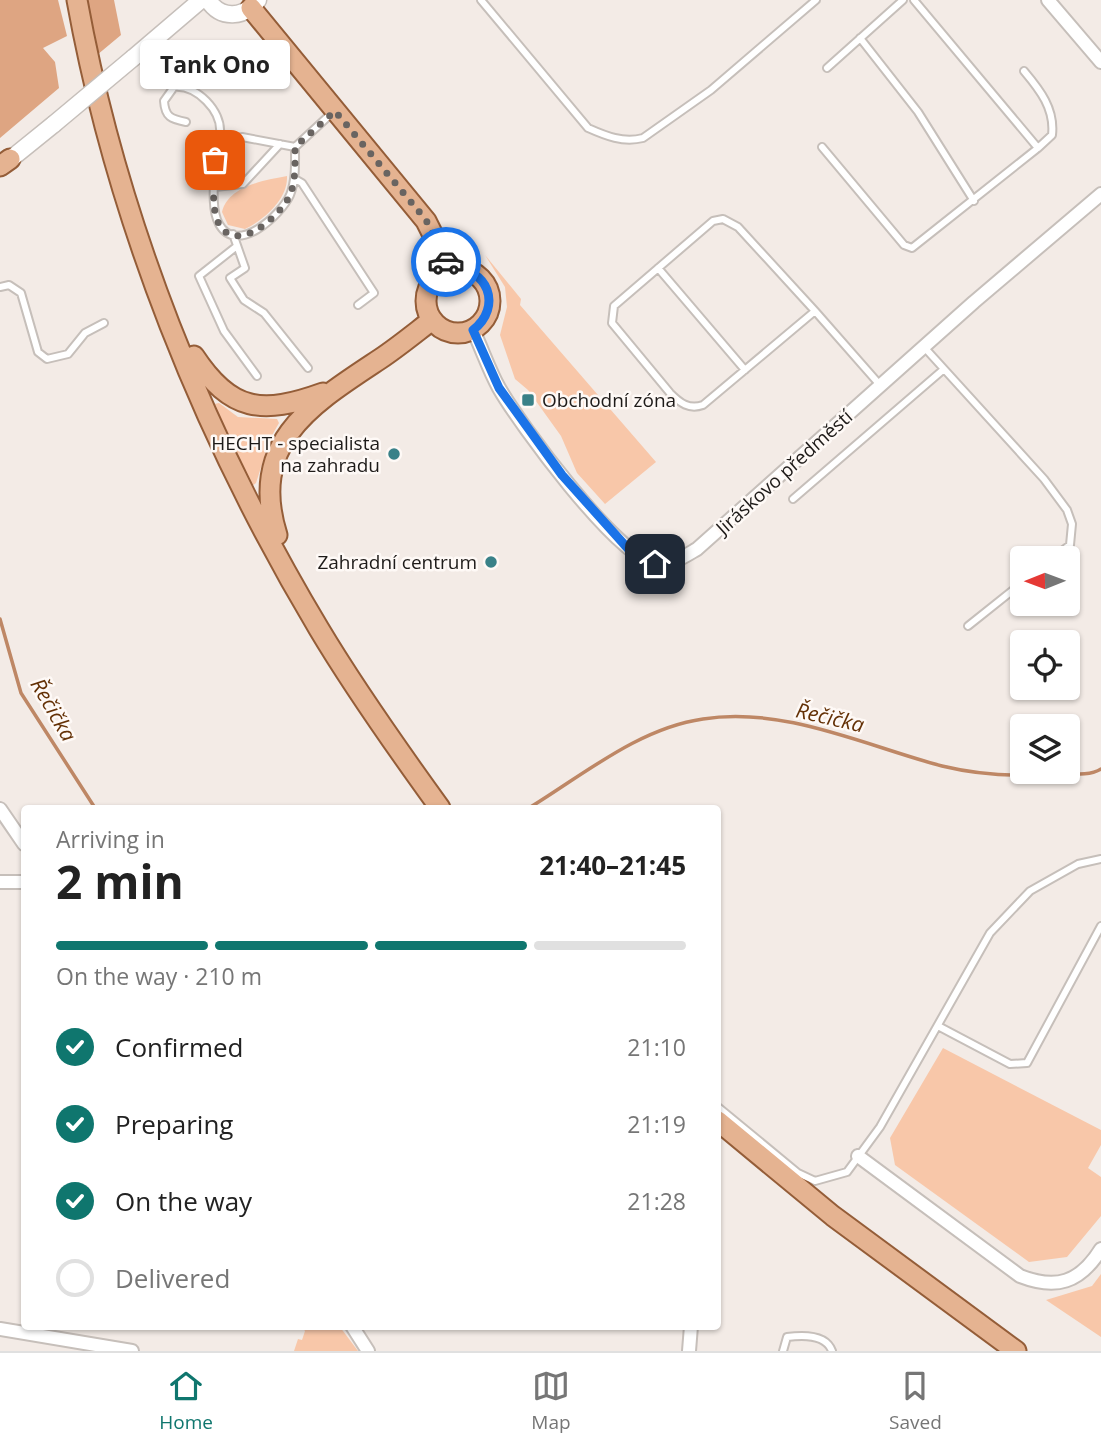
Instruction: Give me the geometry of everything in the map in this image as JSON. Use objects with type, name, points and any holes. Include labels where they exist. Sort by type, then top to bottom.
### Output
[{"type":"main road","points":[[77,0],[116,172],[168,318],[248,499],[293,583],[373,714],[438,805]]},
{"type":"main road","points":[[3,164],[201,0]]},
{"type":"main road","points":[[208,0],[226,14],[235,15],[255,4],[335,111],[426,220],[450,269]]},
{"type":"main road","points":[[450,269],[470,271],[479,276],[490,294],[487,315],[473,330],[454,333],[432,320],[426,307],[428,288],[441,273],[450,269]]},
{"type":"main road","points":[[168,318],[207,377],[241,402],[275,407],[330,390]]},
{"type":"main road","points":[[293,583],[268,500],[271,469],[294,424],[330,390],[432,320]]},
{"type":"main road","points":[[721,1124],[832,1216],[1015,1349]]},
{"type":"street","points":[[1048,0],[1101,62]]},
{"type":"street","name":"Jiráskovo předměstí","points":[[473,330],[499,388],[562,475],[631,552],[655,564],[673,562],[697,549],[1101,194]]},
{"type":"street","points":[[0,809],[21,840]]},
{"type":"street","points":[[0,882],[21,882]]},
{"type":"street","points":[[859,1156],[1020,1276],[1041,1284],[1065,1282],[1090,1266],[1101,1249]]},
{"type":"street","points":[[0,1329],[21,1330]]},
{"type":"street","points":[[28,1330],[132,1351]]},
{"type":"street","points":[[355,1330],[368,1351]]},
{"type":"street","points":[[689,1351],[691,1330]]},
{"type":"lane","points":[[481,0],[588,128],[613,138],[632,141],[643,138],[711,90],[816,0]]},
{"type":"lane","points":[[827,68],[903,0]]},
{"type":"lane","points":[[914,0],[1038,148]]},
{"type":"lane","points":[[860,38],[918,112],[974,201]]},
{"type":"lane","points":[[822,147],[908,248],[917,247],[1052,135],[1053,127],[1044,94],[1024,71]]},
{"type":"lane","points":[[186,122],[173,120],[165,111],[164,101],[174,87],[192,90],[217,113],[220,133],[210,125]]},
{"type":"lane","points":[[215,160],[218,223],[225,231],[233,234],[252,232],[274,217],[290,195],[295,179],[295,147],[335,111]]},
{"type":"lane","points":[[242,137],[295,147]]},
{"type":"lane","points":[[215,187],[243,184],[281,144]]},
{"type":"lane","points":[[295,179],[302,183],[374,293],[358,305]]},
{"type":"lane","points":[[815,311],[703,405],[694,408],[680,403],[612,323],[611,317],[614,306],[713,221],[723,219],[738,226],[815,311],[880,386]]},
{"type":"lane","points":[[233,234],[245,268],[230,278],[244,300],[264,313],[308,368]]},
{"type":"lane","points":[[237,246],[199,276],[224,331],[257,376]]},
{"type":"lane","points":[[658,268],[745,370]]},
{"type":"lane","points":[[0,287],[9,285],[21,293],[38,352],[47,359],[68,354],[85,333],[104,323]]},
{"type":"lane","points":[[924,347],[1044,479],[1067,510],[1072,524],[1069,546]]},
{"type":"lane","points":[[793,499],[944,369]]},
{"type":"lane","points":[[968,626],[1010,593]]},
{"type":"lane","points":[[721,1110],[798,1174],[814,1181],[847,1172],[880,1127],[989,933],[1030,891],[1078,864],[1101,859]]},
{"type":"lane","points":[[938,1026],[1010,1064],[1027,1063],[1101,926]]},
{"type":"lane","points":[[783,1351],[787,1337],[797,1335],[823,1340],[832,1351]]},
{"type":"shaded area","points":[[0,0],[58,0],[67,36],[43,48],[55,62],[59,88],[0,138]]},
{"type":"shaded area","points":[[87,0],[114,0],[121,35],[97,55]]},
{"type":"shaded area","points":[[287,176],[284,193],[260,220],[245,229],[228,225],[222,212],[226,203],[239,190]]},
{"type":"shaded area","points":[[485,255],[521,299],[520,305],[656,462],[605,504],[577,473],[561,436],[528,390],[515,379],[500,335],[507,307],[505,287]]},
{"type":"shaded area","points":[[219,403],[238,417],[277,419],[279,423],[270,439],[256,483],[251,487],[214,404]]},
{"type":"shaded area","points":[[943,1048],[1101,1130],[1101,1145],[1088,1168],[1101,1177],[1101,1216],[1067,1257],[1029,1262],[895,1165],[890,1138]]},
{"type":"shaded area","points":[[1101,1274],[1101,1337],[1046,1300],[1092,1286]]},
{"type":"shaded area","points":[[342,1330],[358,1351],[294,1351],[298,1339],[302,1340],[305,1331]]},
{"type":"waterway","name":"Řečička","points":[[0,619],[21,693],[93,805]]},
{"type":"waterway","name":"Řečička","points":[[534,805],[612,754],[656,732],[703,719],[733,716],[794,723],[942,766],[971,771],[1030,775],[1086,774],[1101,769]]},
{"type":"way so far","points":[[215,160],[215,210],[218,223],[225,231],[233,234],[252,232],[274,217],[290,195],[295,179],[295,147],[335,111],[426,220],[446,262]]},
{"type":"place","name":"Tank Ono","points":[[215,160]]},
{"type":"place","name":"Obchodní zóna","points":[[528,400]]},
{"type":"place","name":"HECHT - specialista na zahradu","points":[[394,454]]},
{"type":"place","name":"Zahradní centrum","points":[[491,562]]},
{"type":"route","points":[[446,262],[450,269],[460,268],[479,276],[490,294],[487,315],[473,330],[499,388],[562,475],[631,552],[655,564]]}]
